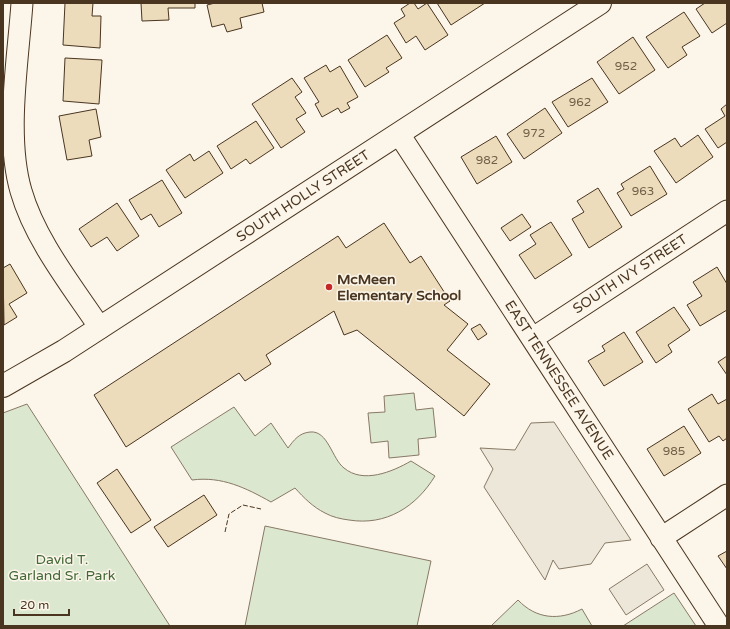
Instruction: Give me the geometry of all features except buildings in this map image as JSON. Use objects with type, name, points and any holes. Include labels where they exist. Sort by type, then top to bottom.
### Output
[{"type":"main road","name":"SOUTH HOLLY STREET","points":[[3,386],[38,368],[600,3]]},
{"type":"street","points":[[22,3],[14,110],[15,156],[20,185],[36,227],[100,328]]},
{"type":"street","name":"EAST TENNESSEE AVENUE","points":[[399,134],[719,626]]},
{"type":"street","name":"SOUTH IVY STREET","points":[[533,338],[727,211]]},
{"type":"street","points":[[661,538],[727,495]]},
{"type":"green space","points":[[414,393],[416,410],[433,408],[436,437],[418,439],[419,455],[389,458],[388,441],[371,443],[368,413],[385,412],[384,396]]},
{"type":"green space","name":"David T. Garland Sr. Park","points":[[27,404],[170,626],[3,626],[3,413]]},
{"type":"green space","points":[[234,407],[255,436],[271,423],[288,448],[300,435],[310,432],[316,433],[326,440],[340,464],[352,473],[369,476],[378,475],[411,461],[435,476],[419,497],[399,512],[375,520],[363,521],[334,517],[321,511],[305,499],[295,488],[271,502],[233,484],[203,479],[192,480],[171,447]]},
{"type":"green space","points":[[265,526],[431,561],[417,626],[245,626]]},
{"type":"green space","points":[[674,593],[696,626],[623,626]]},
{"type":"green space","points":[[518,600],[532,611],[548,616],[565,615],[582,609],[592,626],[491,626]]},
{"type":"shaded area","points":[[554,422],[631,540],[605,543],[591,564],[559,569],[553,560],[545,580],[484,487],[493,469],[480,448],[515,450],[531,423]]},
{"type":"shaded area","points":[[647,564],[664,590],[626,615],[609,589]]},
{"type":"fence","points":[[225,532],[229,514],[243,505],[261,509]]},
{"type":"place","name":"McMeen Elementary School","points":[[329,287]]}]
